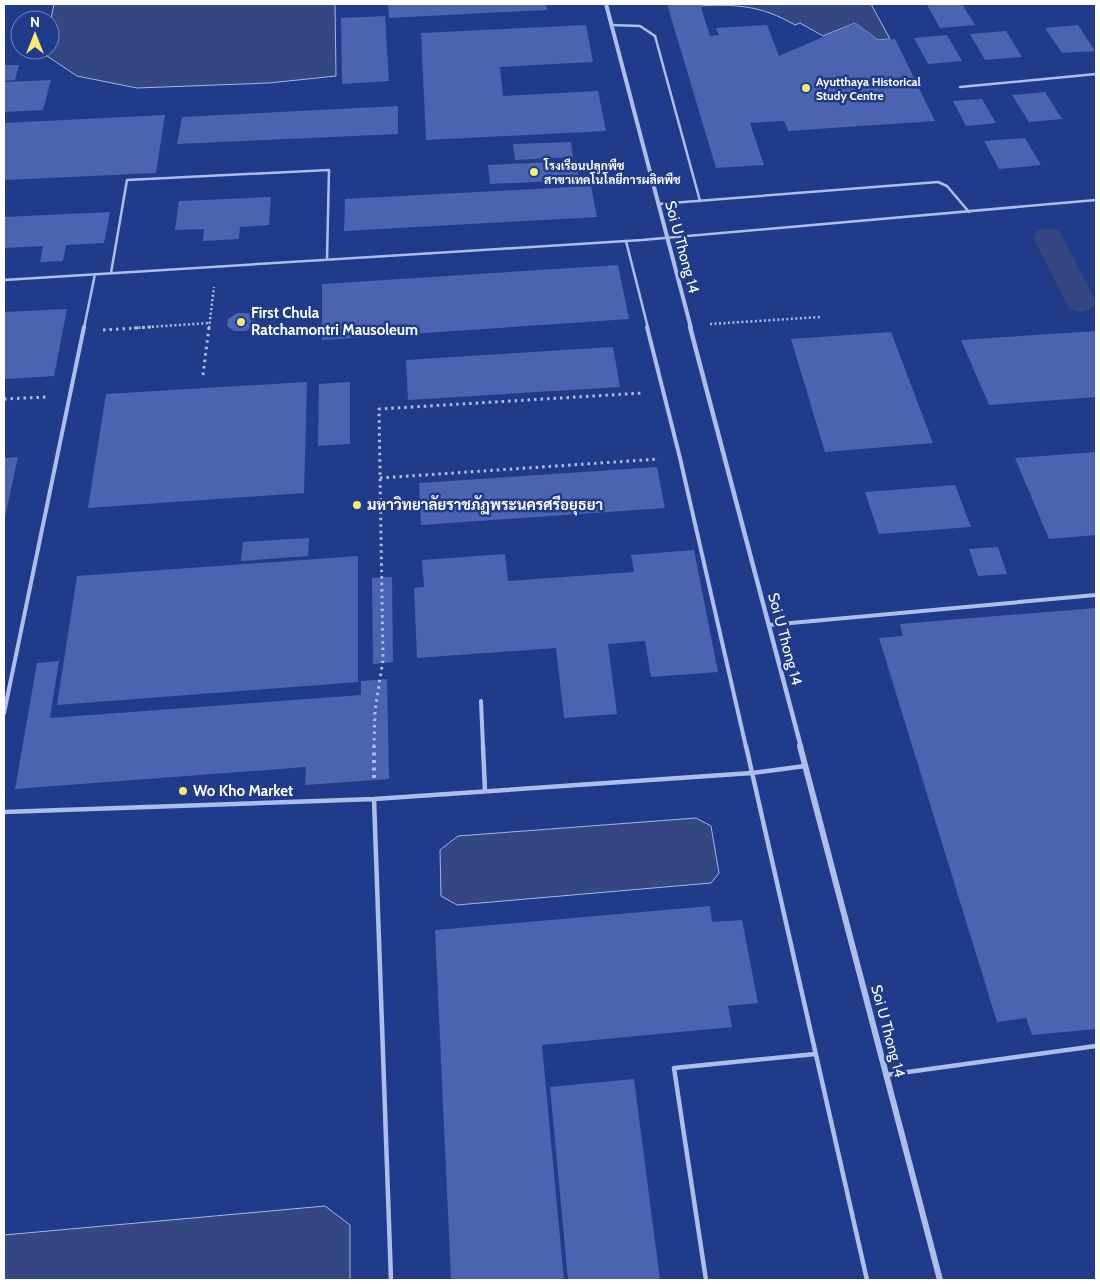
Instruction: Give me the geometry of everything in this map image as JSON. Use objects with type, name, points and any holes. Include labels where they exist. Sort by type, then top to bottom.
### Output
[{"type":"street","name":"Soi U Thong 14","points":[[606,4],[940,1280]]},
{"type":"lane","points":[[611,25],[636,24],[648,28],[655,36],[700,201]]},
{"type":"lane","points":[[960,87],[1096,74]]},
{"type":"lane","points":[[111,273],[127,180],[329,170],[327,259]]},
{"type":"lane","points":[[658,204],[938,182],[947,186],[969,212]]},
{"type":"lane","points":[[4,280],[667,238],[1096,200]]},
{"type":"lane","points":[[626,241],[680,458],[866,1280]]},
{"type":"lane","points":[[4,713],[95,274]]},
{"type":"lane","points":[[769,625],[1096,595]]},
{"type":"lane","points":[[481,701],[485,791]]},
{"type":"lane","points":[[4,812],[374,799],[752,773],[806,766]]},
{"type":"lane","points":[[374,799],[391,1280]]},
{"type":"lane","points":[[886,1075],[1096,1046]]},
{"type":"lane","points":[[706,1280],[674,1068],[816,1054]]},
{"type":"path","points":[[203,375],[217,266]]},
{"type":"path","points":[[690,325],[820,317]]},
{"type":"path","points":[[83,331],[209,324]]},
{"type":"path","points":[[374,799],[375,711],[383,660],[379,409],[663,391]]},
{"type":"path","points":[[4,399],[70,395]]},
{"type":"path","points":[[380,478],[680,458]]},
{"type":"water","points":[[54,4],[335,4],[336,76],[269,83],[137,88],[77,76],[53,60],[60,60],[60,10],[53,10]]},
{"type":"water","points":[[695,4],[871,4],[890,39],[878,40],[855,23],[823,36],[800,23],[795,25],[771,13],[747,7],[723,5],[696,6]]},
{"type":"water","points":[[696,818],[711,826],[719,873],[711,883],[457,905],[441,896],[440,850],[458,836]]},
{"type":"water","points":[[325,1206],[350,1225],[350,1280],[4,1280],[4,1235]]},
{"type":"building","points":[[388,4],[546,4],[547,10],[389,18]]},
{"type":"building","name":"Ayutthaya Historical Study Centre","points":[[667,4],[700,4],[710,36],[719,35],[716,28],[767,25],[779,56],[855,23],[878,40],[895,39],[935,121],[788,131],[784,121],[750,123],[764,165],[716,168]]},
{"type":"building","points":[[962,4],[975,25],[940,28],[927,5]]},
{"type":"building","points":[[385,16],[389,81],[342,84],[341,18]]},
{"type":"building","points":[[586,25],[593,62],[500,67],[503,96],[598,91],[606,131],[426,140],[421,33]]},
{"type":"building","points":[[1078,25],[1095,51],[1062,53],[1045,28]]},
{"type":"building","points":[[1006,31],[1022,57],[985,60],[970,34]]},
{"type":"building","points":[[947,35],[962,61],[928,64],[914,38]]},
{"type":"building","points":[[4,65],[19,65],[15,80],[4,81]]},
{"type":"building","points":[[51,80],[43,110],[4,112],[4,82]]},
{"type":"building","points":[[1045,92],[1062,119],[1029,122],[1012,95]]},
{"type":"building","points":[[982,99],[996,123],[966,126],[953,101]]},
{"type":"building","points":[[398,106],[398,134],[177,144],[182,117]]},
{"type":"building","points":[[165,115],[156,173],[4,180],[4,123]]},
{"type":"building","points":[[1025,138],[1041,165],[999,169],[984,141]]},
{"type":"building","points":[[571,142],[573,157],[515,160],[513,144]]},
{"type":"building","name":"โรงเรือนปลูกพืช สาขาเทคโนโลยีการผลิตพืช","points":[[576,161],[579,180],[490,184],[488,165]]},
{"type":"building","points":[[591,186],[597,217],[344,231],[345,199]]},
{"type":"building","points":[[271,197],[269,225],[240,227],[239,239],[203,241],[204,229],[175,230],[179,201]]},
{"type":"building","points":[[110,212],[104,243],[66,245],[63,261],[40,262],[43,246],[4,248],[4,217]]},
{"type":"building","points":[[618,265],[629,319],[322,340],[322,284]]},
{"type":"building","points":[[67,309],[54,376],[4,379],[4,312]]},
{"type":"building","name":"First Chula Ratchamontri Mausoleum","points":[[237,313],[248,313],[255,318],[254,325],[246,331],[234,331],[227,326],[228,319]]},
{"type":"building","points":[[1096,331],[1096,397],[989,405],[961,340]]},
{"type":"building","points":[[891,332],[933,443],[825,452],[791,339]]},
{"type":"building","points":[[613,347],[620,387],[408,400],[406,360]]},
{"type":"building","points":[[307,382],[304,493],[88,508],[106,394]]},
{"type":"building","points":[[350,382],[350,444],[318,446],[319,384]]},
{"type":"building","points":[[1096,452],[1096,535],[1049,539],[1015,458]]},
{"type":"building","points":[[18,457],[5,517],[4,517],[4,458]]},
{"type":"building","points":[[657,467],[665,508],[421,525],[419,483]]},
{"type":"building","points":[[955,485],[971,527],[879,534],[865,492]]},
{"type":"building","points":[[309,538],[308,556],[241,561],[243,542]]},
{"type":"building","points":[[998,547],[1007,574],[978,576],[969,549]]},
{"type":"building","points":[[694,550],[718,672],[651,677],[645,641],[608,644],[617,714],[564,718],[556,648],[417,658],[414,588],[424,587],[422,560],[505,554],[508,581],[634,572],[631,555]]},
{"type":"building","points":[[358,556],[358,682],[57,705],[77,576]]},
{"type":"building","points":[[392,577],[393,662],[373,664],[372,578]]},
{"type":"building","points":[[1096,608],[1096,1029],[1032,1035],[1026,1018],[997,1022],[879,638],[903,636],[900,624]]},
{"type":"building","points":[[59,661],[50,718],[361,695],[361,681],[387,679],[389,779],[305,785],[306,767],[15,789],[37,663]]},
{"type":"building","points":[[710,906],[712,922],[742,920],[758,1003],[728,1006],[732,1027],[542,1045],[564,1280],[451,1280],[435,930]]},
{"type":"building","points":[[634,1079],[660,1280],[568,1280],[550,1087]]},
{"type":"waterway","points":[[1048,237],[1081,302]]},
{"type":"place","name":"Ayutthaya Historical Study Centre","points":[[806,88]]},
{"type":"place","name":"โรงเรือนปลูกพืช สาขาเทคโนโลยีการผลิตพืช","points":[[534,172]]},
{"type":"place","name":"First Chula Ratchamontri Mausoleum","points":[[241,322]]},
{"type":"place","name":"มหาวิทยาลัยราชภัฏพระนครศรีอยุธยา","points":[[357,505]]},
{"type":"place","name":"Wo Kho Market","points":[[183,791]]}]
